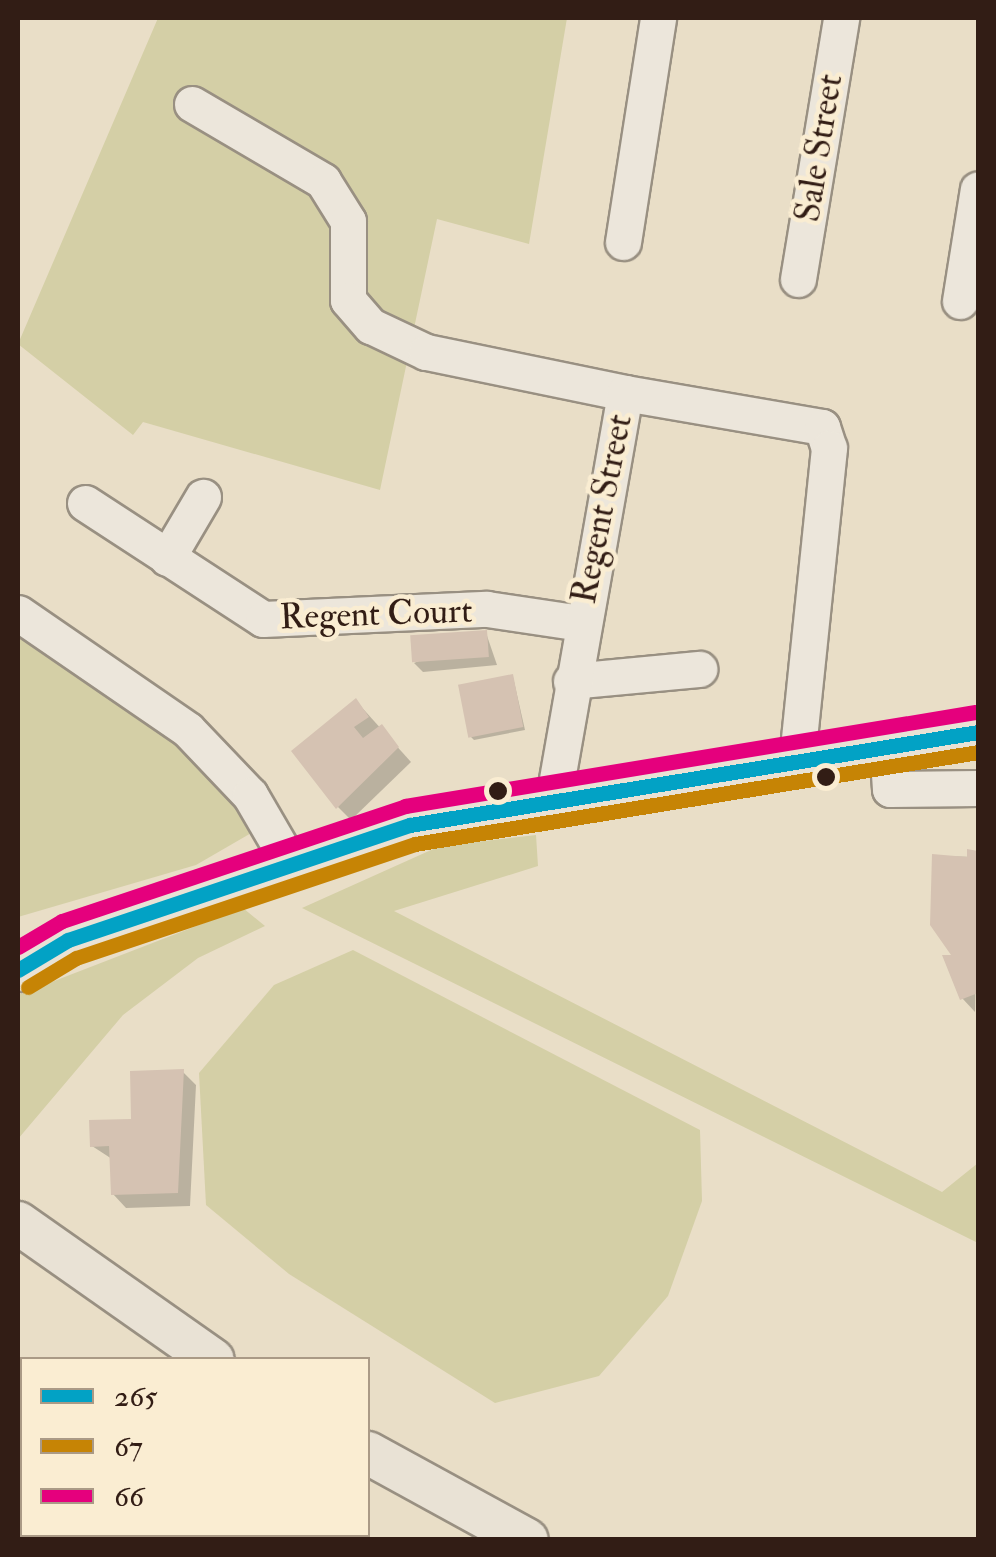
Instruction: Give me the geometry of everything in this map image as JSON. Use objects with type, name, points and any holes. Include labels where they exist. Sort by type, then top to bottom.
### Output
[{"type":"main road","points":[[18,970],[68,940],[289,862],[554,796],[797,756],[978,732]]},
{"type":"main road","points":[[18,944],[68,940]]},
{"type":"main road","points":[[18,1223],[209,1357]]},
{"type":"main road","points":[[370,1454],[527,1540]]},
{"type":"street","points":[[623,242],[658,18]]},
{"type":"street","name":"Sale Street","points":[[798,279],[841,18]]},
{"type":"street","points":[[192,104],[323,181],[348,221],[348,300],[371,326],[426,352],[625,393]]},
{"type":"street","points":[[960,301],[978,189]]},
{"type":"street","name":"Regent Street","points":[[554,796],[581,623],[625,393],[822,427],[829,448],[797,756]]},
{"type":"street","points":[[167,558],[202,497]]},
{"type":"street","name":"Regent Court","points":[[85,503],[263,619],[487,610],[581,623]]},
{"type":"street","points":[[18,613],[188,730],[250,795],[289,862]]},
{"type":"street","points":[[571,681],[698,668]]},
{"type":"street","points":[[887,743],[890,789],[978,788]]},
{"type":"shaded area","points":[[158,18],[567,18],[529,244],[437,219],[380,490],[143,422],[133,435],[18,344]]},
{"type":"shaded area","points":[[18,629],[167,731],[258,829],[196,865],[18,917]]},
{"type":"shaded area","points":[[536,835],[538,866],[394,911],[942,1192],[978,1163],[978,1243],[302,908],[440,846]]},
{"type":"shaded area","points":[[243,908],[265,926],[198,958],[123,1015],[18,1139],[18,995]]},
{"type":"shaded area","points":[[353,950],[700,1130],[702,1201],[668,1296],[599,1376],[495,1403],[289,1274],[206,1205],[199,1073],[274,985]]},
{"type":"building","points":[[487,630],[489,657],[412,662],[410,635]]},
{"type":"building","points":[[513,674],[523,727],[468,738],[458,685]]},
{"type":"building","points":[[356,698],[369,717],[354,727],[363,738],[382,724],[399,747],[336,809],[291,751]]},
{"type":"building","points":[[967,849],[978,851],[978,993],[960,1000],[942,955],[951,955],[930,925],[932,854],[967,857]]},
{"type":"building","points":[[184,1069],[178,1193],[111,1195],[109,1146],[90,1147],[89,1120],[131,1119],[130,1071]]},
{"type":"transit line","name":"66","points":[[18,947],[62,921],[405,806],[975,712]]},
{"type":"transit line","name":"265","points":[[18,970],[68,940],[410,825],[978,732]]},
{"type":"transit line","name":"67","points":[[28,987],[76,958],[415,844],[978,752]]}]
